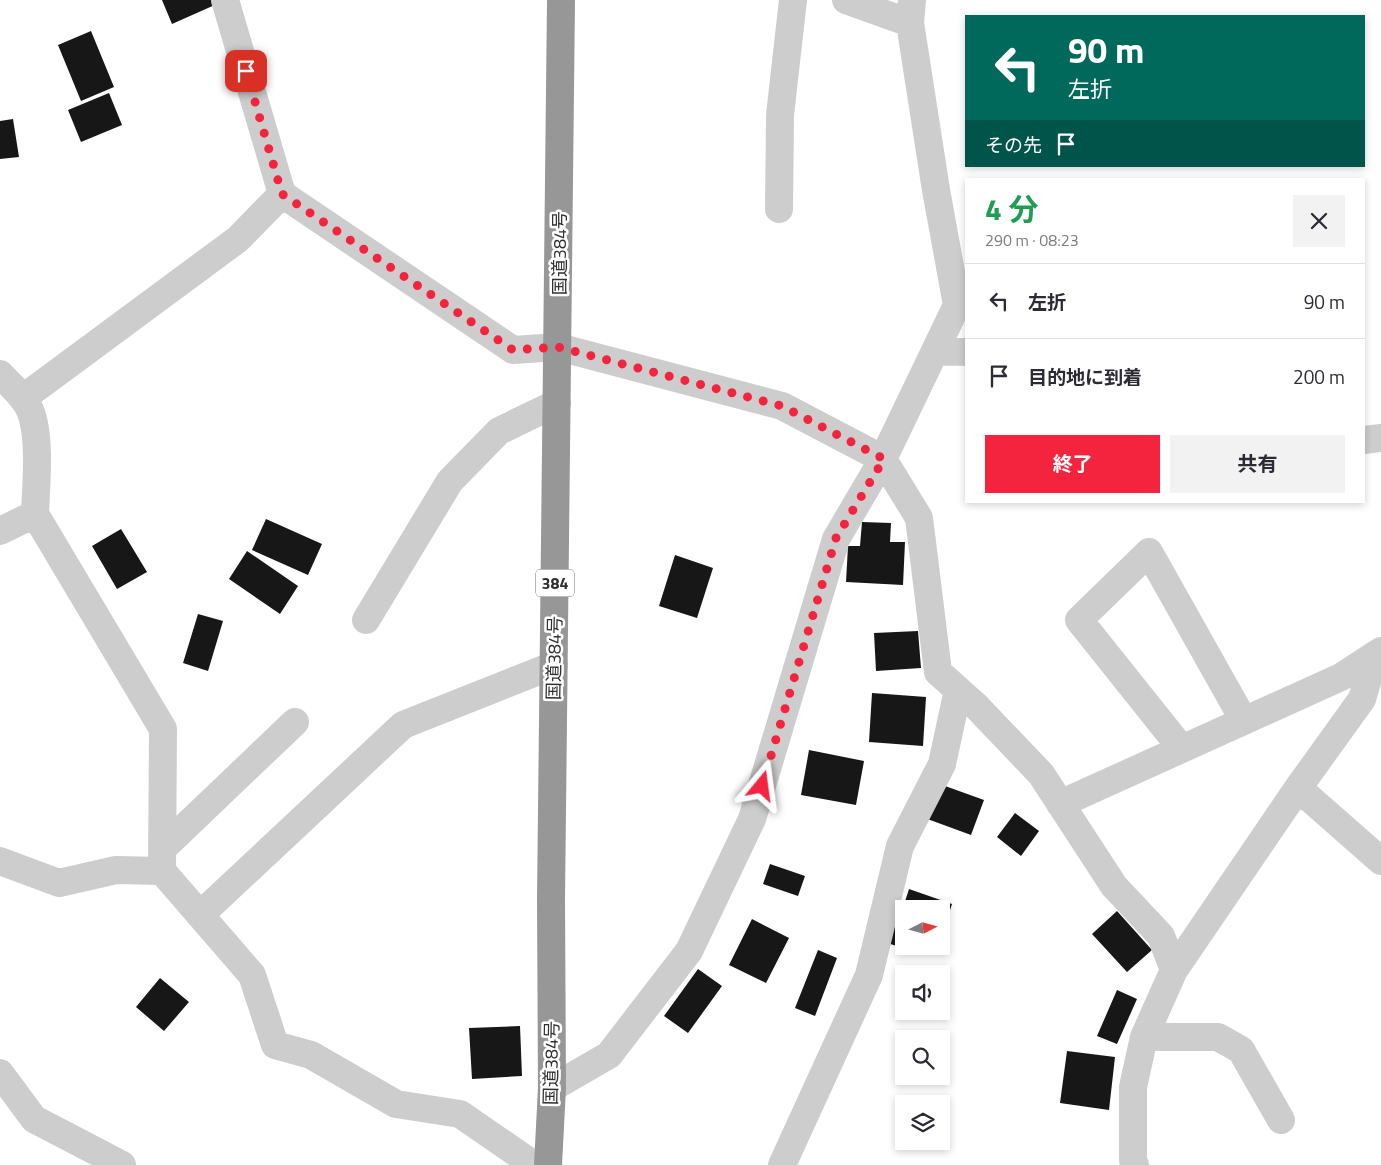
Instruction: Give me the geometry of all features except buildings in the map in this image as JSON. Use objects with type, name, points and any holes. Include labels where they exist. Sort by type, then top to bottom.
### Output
[{"type":"highway","name":"国道384号","points":[[548,1165],[552,1088],[551,900],[561,0]]},
{"type":"street","points":[[225,0],[282,194],[513,350],[558,347],[782,406],[884,459],[919,518],[938,672],[976,706],[1041,774],[1114,886],[1161,936],[1174,970]]},
{"type":"street","points":[[779,208],[780,115],[792,0]]},
{"type":"street","points":[[552,1088],[609,1055],[689,951],[752,818],[836,538],[884,459],[957,305],[936,190],[911,12],[846,0]]},
{"type":"street","points":[[23,398],[238,239],[282,194]]},
{"type":"street","points":[[934,351],[965,352]]},
{"type":"street","points":[[0,374],[23,398],[30,411],[37,445],[35,514],[163,729],[162,860],[200,915],[252,975],[275,1045],[311,1055],[396,1104],[460,1114],[534,1165]]},
{"type":"street","points":[[366,620],[450,481],[499,431],[557,403]]},
{"type":"street","points":[[1365,440],[1381,438]]},
{"type":"street","points":[[0,531],[35,514]]},
{"type":"street","points":[[1182,749],[1079,620],[1149,552],[1244,721]]},
{"type":"street","points":[[1060,804],[1341,677],[1378,653]]},
{"type":"street","points":[[1135,1165],[1133,1160],[1133,1088],[1144,1037],[1174,970],[1298,788],[1362,699],[1378,653]]},
{"type":"street","points":[[200,915],[403,725],[554,665]]},
{"type":"street","points":[[782,1165],[869,975],[900,846],[942,764],[958,690]]},
{"type":"street","points":[[0,861],[59,883],[162,860],[295,722]]},
{"type":"street","points":[[1298,788],[1381,861]]},
{"type":"street","points":[[1144,1037],[1218,1037],[1242,1050],[1281,1120]]},
{"type":"street","points":[[0,1073],[34,1119],[122,1165]]},
{"type":"route","points":[[246,71],[282,194],[513,350],[558,347],[782,406],[884,459],[836,538],[762,786]]}]
